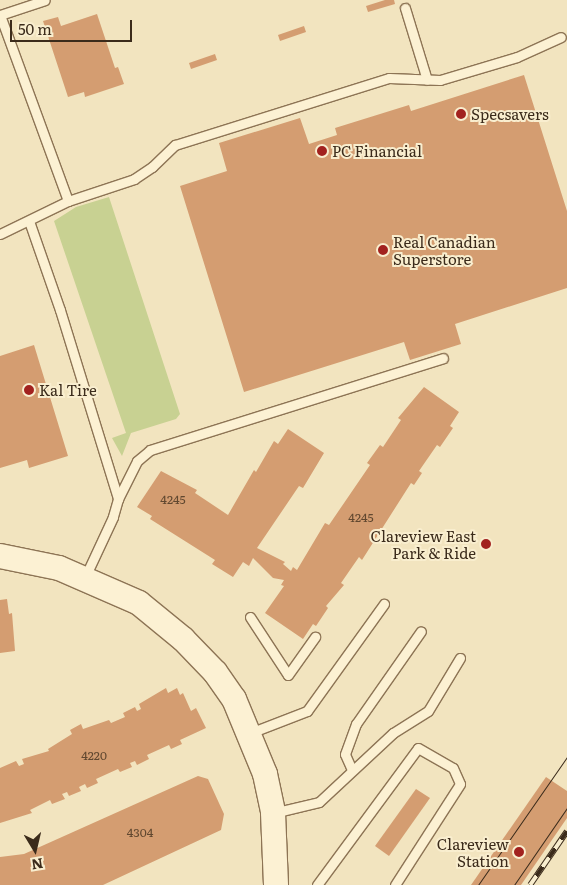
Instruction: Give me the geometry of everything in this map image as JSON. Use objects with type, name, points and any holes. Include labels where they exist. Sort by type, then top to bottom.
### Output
[{"type":"street","points":[[0,556],[36,562],[85,577],[139,604],[183,639],[215,672],[234,699],[250,733],[265,774],[273,813],[276,885]]},
{"type":"lane","points":[[45,0],[0,15],[68,201]]},
{"type":"lane","points":[[405,8],[427,80]]},
{"type":"lane","points":[[0,234],[68,201],[134,179],[152,167],[175,144],[389,78],[440,80],[517,57],[561,37]]},
{"type":"lane","points":[[29,221],[63,319],[118,499]]},
{"type":"lane","points":[[85,577],[113,516],[118,499],[138,461],[150,450],[443,358]]},
{"type":"lane","points":[[250,733],[307,711],[384,604]]},
{"type":"lane","points":[[250,617],[288,675],[315,637]]},
{"type":"lane","points":[[352,770],[345,754],[356,724],[422,631]]},
{"type":"lane","points":[[273,813],[319,802],[393,733],[428,711],[460,658]]},
{"type":"lane","points":[[317,885],[418,748],[453,768],[460,784],[395,885]]},
{"type":"green space","points":[[109,197],[180,414],[176,419],[131,433],[122,456],[112,438],[126,433],[54,221],[76,207]]},
{"type":"building","points":[[385,0],[394,0],[395,4],[368,12],[366,6]]},
{"type":"building","points":[[97,14],[115,68],[118,67],[124,84],[85,97],[84,92],[68,97],[43,21],[58,17],[61,26]]},
{"type":"building","points":[[304,26],[306,32],[280,41],[278,35]]},
{"type":"building","points":[[215,54],[217,60],[191,69],[189,63]]},
{"type":"building","name":"Real Canadian Superstore","points":[[524,75],[567,211],[567,288],[455,324],[461,344],[410,360],[404,342],[244,392],[180,186],[227,171],[219,143],[300,118],[309,144],[337,135],[335,128],[409,105],[411,111]]},
{"type":"building","points":[[34,345],[68,456],[29,468],[27,460],[0,468],[0,356]]},
{"type":"building","points":[[424,387],[459,412],[450,426],[453,428],[440,447],[437,445],[419,471],[422,473],[414,485],[411,483],[362,560],[359,557],[341,583],[344,585],[326,606],[328,608],[316,626],[313,624],[303,639],[265,613],[284,586],[281,585],[284,580],[273,578],[253,558],[249,566],[243,562],[233,577],[212,564],[215,560],[150,519],[152,516],[137,507],[161,471],[197,490],[195,493],[228,515],[254,470],[256,472],[274,441],[278,444],[288,429],[324,453],[303,488],[299,486],[257,548],[285,562],[283,564],[291,571],[293,567],[297,570],[325,523],[329,525],[370,465],[367,463],[380,445],[383,447],[401,420],[398,418]]},
{"type":"building","points":[[7,599],[9,614],[12,613],[15,651],[0,653],[0,600]]},
{"type":"building","points":[[166,688],[168,693],[177,688],[180,695],[183,693],[191,711],[196,708],[206,728],[180,740],[182,744],[171,749],[169,745],[147,755],[149,759],[137,765],[135,761],[130,763],[132,767],[120,772],[118,769],[96,779],[98,783],[87,788],[85,784],[79,787],[81,791],[69,796],[67,792],[62,794],[65,799],[52,804],[50,800],[30,810],[32,813],[0,823],[0,768],[16,761],[19,766],[24,764],[22,759],[49,751],[48,749],[72,734],[70,730],[81,724],[83,729],[109,720],[111,723],[125,717],[123,713],[135,707],[137,711],[141,709],[139,704]]},
{"type":"building","points":[[198,776],[208,779],[224,814],[221,830],[103,885],[0,885],[0,857],[24,854]]},
{"type":"building","name":"Clareview Station","points":[[546,777],[567,791],[567,818],[521,885],[471,885]]},
{"type":"building","points":[[416,789],[430,798],[389,856],[375,846]]},
{"type":"tram line","points":[[478,885],[567,757]]},
{"type":"tram line","points":[[514,885],[567,808]]},
{"type":"railway","points":[[530,885],[567,831]]},
{"type":"place","name":"Specsavers","points":[[461,114]]},
{"type":"place","name":"PC Financial","points":[[322,151]]},
{"type":"place","name":"Real Canadian Superstore","points":[[383,250]]},
{"type":"place","name":"Kal Tire","points":[[29,390]]},
{"type":"place","name":"Clareview East Park & Ride","points":[[486,544]]},
{"type":"place","name":"Clareview Station","points":[[519,852]]}]
